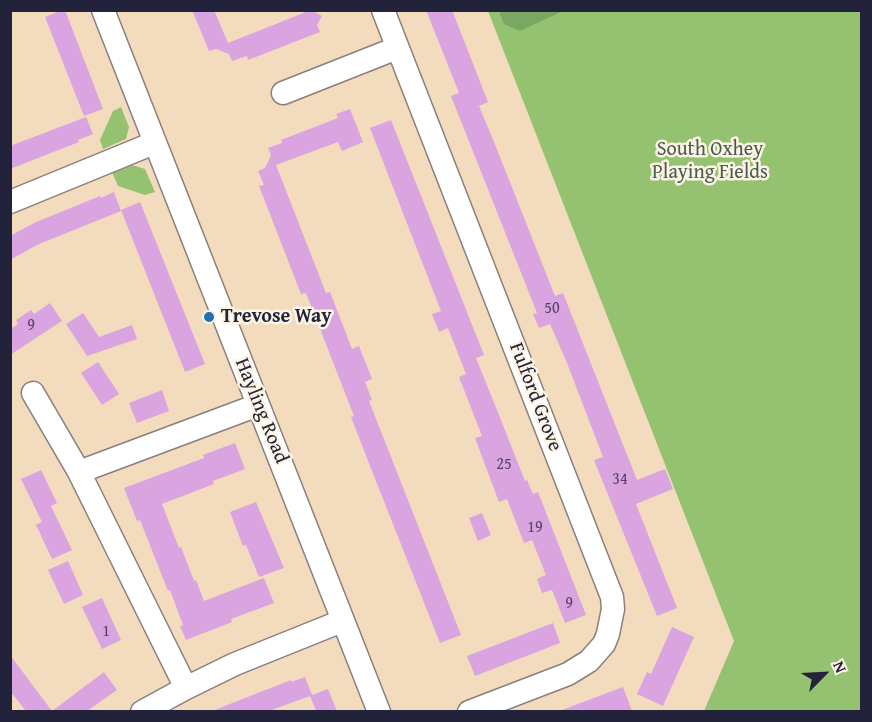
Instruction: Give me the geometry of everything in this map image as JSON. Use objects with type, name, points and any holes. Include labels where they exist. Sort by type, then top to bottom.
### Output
[{"type":"street","name":"Hayling Road","points":[[103,10],[379,711]]},
{"type":"street","name":"Fulford Grove","points":[[383,10],[608,583],[613,609],[604,644],[589,661],[568,674],[470,711]]},
{"type":"street","points":[[283,93],[397,48]]},
{"type":"street","points":[[10,202],[154,143]]},
{"type":"street","points":[[33,393],[79,472],[186,688]]},
{"type":"street","points":[[79,472],[258,405]]},
{"type":"street","points":[[142,711],[235,664],[342,621]]},
{"type":"green space","points":[[499,10],[563,11],[520,31],[504,24]]},
{"type":"green space","name":"South Oxhey Playing Fields","points":[[488,11],[861,11],[861,711],[704,711],[734,641]]},
{"type":"green space","points":[[121,107],[129,127],[126,139],[103,149],[100,140],[113,111]]},
{"type":"green space","points":[[132,165],[145,169],[155,192],[145,195],[118,186],[112,172]]},
{"type":"building","points":[[65,10],[103,109],[84,116],[45,17]]},
{"type":"building","points":[[192,10],[214,10],[228,43],[311,10],[322,16],[317,25],[320,32],[248,60],[247,56],[232,61],[229,54],[216,49],[209,51]]},
{"type":"building","points":[[426,10],[452,10],[488,102],[479,106],[555,296],[563,293],[637,480],[665,469],[673,489],[636,504],[677,608],[657,616],[594,460],[603,457],[567,363],[550,324],[539,328],[533,314],[537,313],[451,96],[459,93]]},
{"type":"building","points":[[350,109],[363,142],[342,151],[338,142],[276,165],[326,293],[330,292],[352,349],[359,346],[372,379],[365,382],[372,400],[369,401],[461,635],[440,643],[351,417],[354,416],[306,293],[301,294],[259,186],[264,185],[258,171],[265,168],[268,162],[271,155],[268,148],[282,143],[281,140],[338,118],[336,114]]},
{"type":"building","points":[[86,117],[93,134],[78,140],[79,142],[10,169],[10,146]]},
{"type":"building","points":[[391,120],[484,355],[476,358],[525,481],[527,480],[533,494],[538,492],[586,615],[565,623],[552,590],[542,593],[537,579],[546,575],[532,540],[524,543],[507,499],[499,502],[475,438],[482,436],[459,377],[466,374],[448,328],[439,332],[432,314],[441,311],[370,128]]},
{"type":"building","points":[[114,192],[121,211],[39,244],[10,260],[10,236],[34,223]]},
{"type":"building","points":[[140,202],[205,364],[185,372],[121,210]]},
{"type":"building","points":[[50,303],[62,321],[10,355],[10,329],[18,324],[16,320],[31,310],[34,314]]},
{"type":"building","points":[[83,313],[99,337],[132,325],[137,339],[87,356],[66,324]]},
{"type":"building","points":[[98,362],[119,394],[102,405],[81,373]]},
{"type":"building","points":[[162,390],[169,411],[137,423],[129,403]]},
{"type":"building","points":[[235,443],[245,469],[162,504],[179,548],[181,547],[204,601],[264,578],[274,603],[231,619],[232,622],[186,640],[170,590],[168,591],[140,520],[137,521],[124,488],[204,458],[203,455]]},
{"type":"building","points":[[41,470],[57,503],[51,506],[72,550],[52,559],[36,525],[42,522],[21,479]]},
{"type":"building","points":[[256,502],[284,568],[259,577],[246,545],[243,546],[230,512]]},
{"type":"building","points":[[482,513],[491,535],[478,541],[469,518]]},
{"type":"building","points":[[68,561],[83,595],[64,604],[48,570]]},
{"type":"building","points":[[102,598],[121,640],[102,649],[82,607]]},
{"type":"building","points":[[553,623],[560,643],[475,676],[467,656]]},
{"type":"building","points":[[672,627],[694,637],[663,706],[637,694],[647,672],[651,674]]},
{"type":"building","points":[[10,655],[52,711],[26,711],[10,691]]},
{"type":"building","points":[[104,672],[117,690],[87,711],[52,711]]},
{"type":"building","points":[[305,677],[312,695],[328,689],[337,711],[316,711],[310,696],[269,711],[212,711],[291,680],[291,682]]},
{"type":"building","points":[[623,687],[632,711],[562,711],[562,710]]},
{"type":"place","name":"Trevose Way","points":[[209,317]]}]
